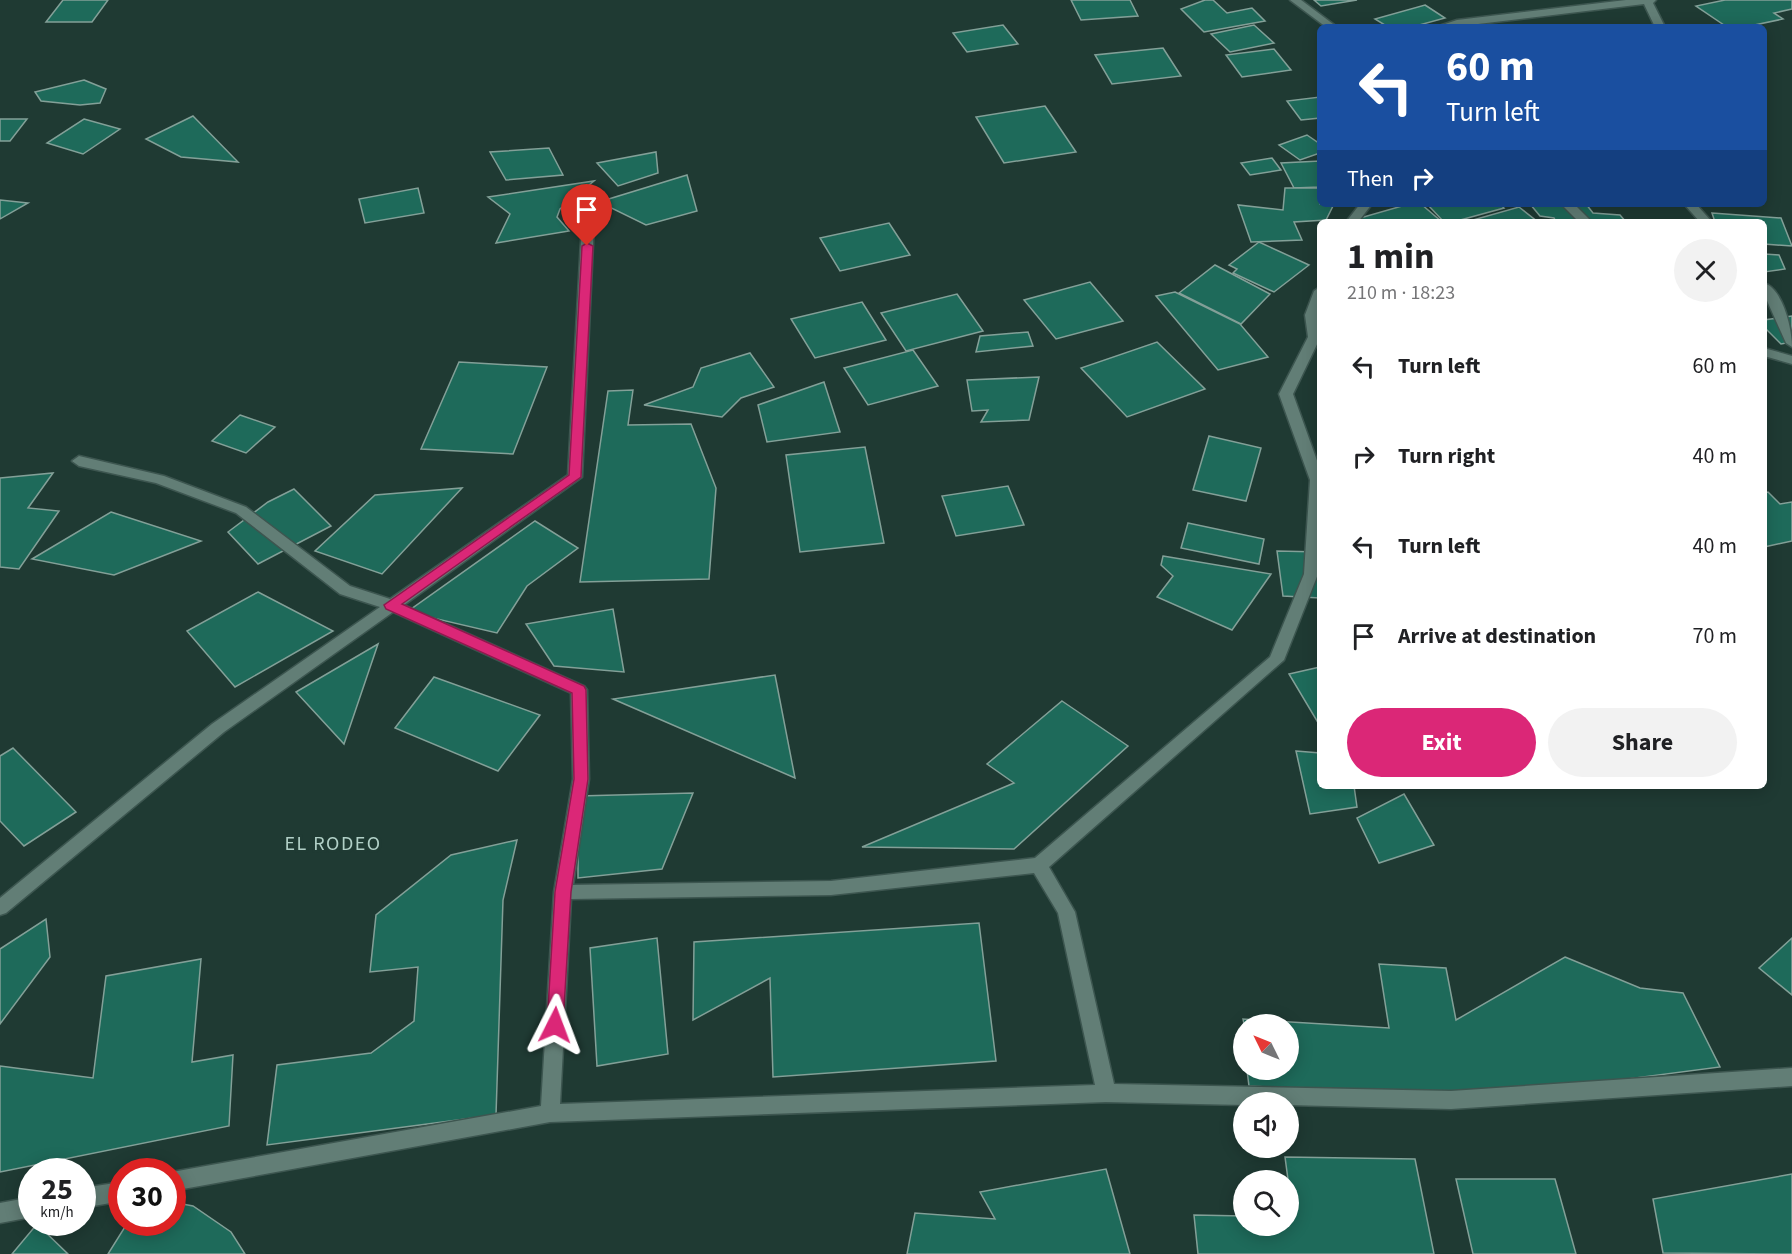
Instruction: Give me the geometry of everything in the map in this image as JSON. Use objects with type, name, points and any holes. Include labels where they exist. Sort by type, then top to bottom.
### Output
[{"type":"street","points":[[1295,0],[1328,24]]},
{"type":"street","points":[[1455,24],[1649,1],[1659,24]]},
{"type":"street","points":[[1354,219],[1364,207]]},
{"type":"street","points":[[1570,207],[1584,219]]},
{"type":"street","points":[[1693,207],[1703,219]]},
{"type":"street","points":[[0,908],[218,728],[575,477],[588,223]]},
{"type":"street","points":[[1767,290],[1771,294],[1792,343]]},
{"type":"street","points":[[563,892],[831,888],[1039,865],[1276,660],[1311,574],[1317,480],[1286,394],[1317,338],[1311,315],[1317,299]]},
{"type":"street","points":[[1767,353],[1792,360]]},
{"type":"street","points":[[79,461],[159,479],[241,510],[345,590],[391,605],[579,690],[581,779],[563,892],[550,1113]]},
{"type":"street","points":[[1039,865],[1066,912],[1106,1093]]},
{"type":"street","points":[[186,1179],[550,1113],[1106,1093],[1451,1100],[1792,1077]]},
{"type":"street","points":[[0,1213],[18,1210]]},
{"type":"building","points":[[63,0],[108,0],[92,22],[46,22]]},
{"type":"building","points":[[1071,0],[1130,0],[1138,16],[1081,20]]},
{"type":"building","points":[[1205,0],[1213,0],[1227,13],[1252,8],[1265,21],[1204,32],[1181,9]]},
{"type":"building","points":[[1314,0],[1357,0],[1321,6]]},
{"type":"building","points":[[1725,0],[1792,0],[1792,9],[1774,13],[1783,19],[1759,24],[1723,24],[1696,6]]},
{"type":"building","points":[[1425,5],[1445,18],[1423,24],[1383,24],[1375,19]]},
{"type":"building","points":[[1003,25],[1018,44],[967,52],[953,33]]},
{"type":"building","points":[[1254,25],[1274,43],[1230,52],[1211,34]]},
{"type":"building","points":[[1163,48],[1181,76],[1112,84],[1095,55]]},
{"type":"building","points":[[1274,49],[1291,70],[1242,77],[1226,55]]},
{"type":"building","points":[[84,80],[106,89],[100,103],[80,105],[41,101],[35,92]]},
{"type":"building","points":[[1317,97],[1317,118],[1301,120],[1287,101]]},
{"type":"building","points":[[1045,106],[1076,152],[1004,163],[976,117]]},
{"type":"building","points":[[193,116],[238,162],[181,157],[146,139]]},
{"type":"building","points":[[0,119],[27,119],[10,141],[0,141]]},
{"type":"building","points":[[84,119],[120,129],[83,154],[47,143]]},
{"type":"building","points":[[1307,135],[1317,142],[1317,154],[1300,160],[1279,145]]},
{"type":"building","points":[[549,148],[563,175],[506,180],[490,152]]},
{"type":"building","points":[[656,152],[658,173],[618,186],[597,163]]},
{"type":"building","points":[[1272,158],[1281,170],[1250,175],[1241,163]]},
{"type":"building","points":[[1317,161],[1317,187],[1294,188],[1281,163]]},
{"type":"building","points":[[687,175],[697,211],[646,225],[599,202]]},
{"type":"building","points":[[594,181],[560,209],[557,217],[569,231],[496,243],[510,214],[488,197]]},
{"type":"building","points":[[418,188],[424,213],[365,223],[359,199]]},
{"type":"building","points":[[1285,188],[1317,188],[1317,207],[1332,207],[1326,219],[1294,222],[1302,240],[1251,242],[1238,205],[1283,210]]},
{"type":"building","points":[[0,200],[28,203],[0,219]]},
{"type":"building","points":[[1398,207],[1424,207],[1438,219],[1356,219]]},
{"type":"building","points":[[1430,207],[1504,208],[1464,219],[1441,219]]},
{"type":"building","points":[[1519,207],[1534,219],[1477,219]]},
{"type":"building","points":[[1532,207],[1588,207],[1593,213],[1620,215],[1623,219],[1554,219],[1540,216]]},
{"type":"building","points":[[1712,213],[1781,218],[1792,246],[1767,244],[1767,219],[1714,219]]},
{"type":"building","points":[[889,223],[910,255],[840,271],[820,238]]},
{"type":"building","points":[[1259,242],[1309,265],[1274,292],[1233,273],[1237,269],[1229,265]]},
{"type":"building","points":[[1767,254],[1779,255],[1785,269],[1767,272]]},
{"type":"building","points":[[1215,265],[1270,294],[1241,324],[1179,293]]},
{"type":"building","points":[[1090,282],[1123,321],[1056,339],[1024,300]]},
{"type":"building","points":[[1175,292],[1240,324],[1268,357],[1218,370],[1156,296]]},
{"type":"building","points":[[957,294],[983,331],[906,351],[881,313]]},
{"type":"building","points":[[862,302],[886,340],[815,358],[791,319]]},
{"type":"building","points":[[1792,316],[1792,342],[1781,344],[1767,330],[1767,320]]},
{"type":"building","points":[[1028,332],[1033,346],[976,352],[980,336]]},
{"type":"building","points":[[1157,342],[1205,389],[1127,417],[1081,368]]},
{"type":"building","points":[[913,350],[938,386],[868,405],[844,368]]},
{"type":"building","points":[[750,353],[774,387],[741,398],[722,417],[644,405],[693,387],[701,368]]},
{"type":"building","points":[[459,362],[547,367],[513,454],[421,449]]},
{"type":"building","points":[[1039,377],[1029,420],[981,422],[988,410],[972,411],[967,380]]},
{"type":"building","points":[[824,382],[840,432],[767,442],[758,405]]},
{"type":"building","points":[[633,390],[628,425],[691,424],[716,488],[709,579],[580,582],[608,391]]},
{"type":"building","points":[[240,415],[275,427],[246,453],[212,441]]},
{"type":"building","points":[[1209,436],[1261,448],[1246,501],[1193,490]]},
{"type":"building","points":[[865,447],[884,543],[800,552],[786,455]]},
{"type":"building","points":[[53,473],[28,508],[59,511],[19,569],[0,567],[0,478]]},
{"type":"building","points":[[1008,486],[1024,525],[956,536],[942,496]]},
{"type":"building","points":[[462,488],[382,574],[315,551],[375,495]]},
{"type":"building","points":[[294,489],[331,526],[258,564],[228,532],[268,502]]},
{"type":"building","points":[[1767,492],[1780,504],[1792,502],[1792,541],[1767,546]]},
{"type":"building","points":[[111,512],[201,541],[114,575],[32,559]]},
{"type":"building","points":[[535,521],[578,548],[527,586],[497,633],[407,612]]},
{"type":"building","points":[[1188,523],[1264,539],[1259,564],[1181,548]]},
{"type":"building","points":[[1277,551],[1317,552],[1317,598],[1283,596]]},
{"type":"building","points":[[1163,556],[1271,574],[1232,630],[1157,597],[1173,576],[1161,565]]},
{"type":"building","points":[[258,592],[333,631],[235,687],[187,631]]},
{"type":"building","points":[[613,609],[624,672],[554,666],[526,624]]},
{"type":"building","points":[[378,644],[344,744],[296,692]]},
{"type":"building","points":[[1317,668],[1317,721],[1289,674]]},
{"type":"building","points":[[775,675],[795,778],[613,699]]},
{"type":"building","points":[[434,677],[540,715],[498,771],[395,728]]},
{"type":"building","points":[[1062,701],[1128,746],[1014,849],[862,847],[1014,783],[987,764]]},
{"type":"building","points":[[13,748],[76,812],[24,846],[0,821],[0,756]]},
{"type":"building","points":[[1296,751],[1317,753],[1317,789],[1354,789],[1357,807],[1310,814]]},
{"type":"building","points":[[693,793],[662,869],[578,878],[578,796]]},
{"type":"building","points":[[1404,794],[1434,845],[1379,863],[1357,818]]},
{"type":"building","points":[[517,840],[503,900],[496,1115],[267,1145],[277,1065],[371,1053],[414,1021],[418,967],[370,972],[376,915],[451,855]]},
{"type":"building","points":[[46,919],[50,957],[0,1024],[0,949]]},
{"type":"building","points":[[979,923],[996,1061],[773,1077],[770,978],[693,1020],[694,942]]},
{"type":"building","points":[[657,938],[668,1054],[597,1066],[590,948]]},
{"type":"building","points":[[1792,938],[1792,995],[1759,968]]},
{"type":"building","points":[[1565,957],[1640,988],[1683,993],[1720,1067],[1473,1099],[1249,1086],[1248,1080],[1299,1080],[1299,1022],[1389,1028],[1379,964],[1446,968],[1456,1020]]},
{"type":"building","points":[[201,959],[192,1062],[233,1055],[229,1126],[70,1158],[18,1158],[18,1168],[0,1172],[0,1066],[93,1078],[106,976]]},
{"type":"building","points":[[1285,1158],[1415,1159],[1434,1254],[1198,1254],[1194,1215],[1233,1216],[1233,1236],[1299,1236],[1299,1170],[1287,1170]]},
{"type":"building","points":[[1106,1169],[1130,1254],[907,1254],[915,1213],[995,1219],[980,1192]]},
{"type":"building","points":[[1792,1174],[1792,1254],[1663,1253],[1653,1199]]},
{"type":"building","points":[[1456,1179],[1555,1179],[1576,1254],[1473,1254]]},
{"type":"building","points":[[186,1205],[193,1206],[231,1232],[245,1254],[108,1254],[119,1236],[186,1236]]},
{"type":"building","points":[[27,1236],[49,1236],[68,1254],[12,1254]]},
{"type":"district","name":"EL RODEO","points":[[333,844]]},
{"type":"route","points":[[555,1025],[563,892],[581,779],[579,690],[391,605],[575,477],[587,246]]}]
